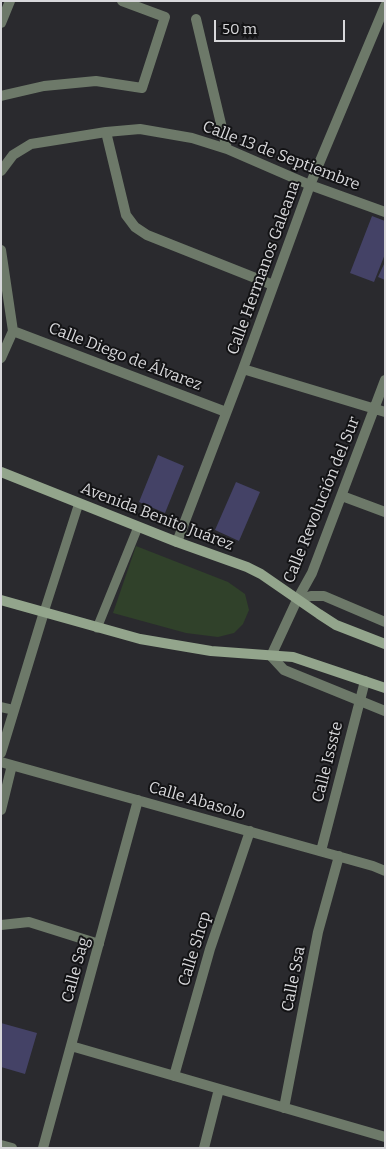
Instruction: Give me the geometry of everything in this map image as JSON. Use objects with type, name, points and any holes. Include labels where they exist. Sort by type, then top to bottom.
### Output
[{"type":"main road","name":"Avenida Benito Juárez","points":[[1,472],[262,574],[297,600],[336,625],[385,644]]},
{"type":"main road","points":[[1,600],[97,628],[140,638],[211,651],[293,657],[385,688]]},
{"type":"street","points":[[1,22],[10,1]]},
{"type":"street","points":[[1,96],[44,86],[96,81],[142,88],[165,17],[122,1]]},
{"type":"street","name":"Calle Hermanos Galeana","points":[[177,542],[310,185],[385,6]]},
{"type":"street","points":[[196,20],[227,149]]},
{"type":"street","name":"Calle 13 de Septiembre","points":[[1,171],[13,155],[31,144],[106,132],[140,129],[192,138],[227,149],[310,185],[385,212]]},
{"type":"street","points":[[106,132],[126,215],[135,227],[147,236],[273,284]]},
{"type":"street","points":[[1,250],[13,331],[1,358]]},
{"type":"street","name":"Calle Diego de Álvarez","points":[[13,331],[226,412]]},
{"type":"street","points":[[243,369],[380,410]]},
{"type":"street","name":"Calle Revolución del Sur","points":[[271,656],[312,572],[342,496],[380,410],[385,380]]},
{"type":"street","points":[[342,496],[385,512]]},
{"type":"street","points":[[297,600],[311,596],[324,596],[385,622]]},
{"type":"street","points":[[1,753],[44,612]]},
{"type":"street","points":[[271,656],[284,670],[385,711]]},
{"type":"street","name":"Calle Issste","points":[[321,851],[365,681]]},
{"type":"street","points":[[1,707],[14,710]]},
{"type":"street","name":"Calle Abasolo","points":[[1,762],[339,856],[385,871]]},
{"type":"street","points":[[1,810],[12,765]]},
{"type":"street","name":"Calle Sag","points":[[43,1148],[138,800]]},
{"type":"street","name":"Calle Shcp","points":[[174,1076],[210,950],[250,831]]},
{"type":"street","name":"Calle Ssa","points":[[284,1108],[318,932],[339,856]]},
{"type":"street","points":[[1,925],[29,922],[99,944]]},
{"type":"street","points":[[71,1046],[385,1136],[381,1148]]},
{"type":"street","points":[[204,1148],[219,1089]]},
{"type":"street","points":[[1,1145],[12,1148]]},
{"type":"lane","points":[[44,612],[79,503]]},
{"type":"lane","points":[[97,628],[138,527]]},
{"type":"green space","points":[[136,546],[228,582],[245,594],[249,610],[243,624],[234,633],[218,637],[186,633],[113,613]]},
{"type":"building","points":[[372,216],[385,221],[385,254],[374,282],[350,273]]},
{"type":"building","points":[[385,262],[385,280],[378,277]]},
{"type":"building","points":[[158,455],[184,466],[165,513],[139,502]]},
{"type":"building","points":[[236,482],[260,492],[239,541],[215,530]]},
{"type":"building","points":[[1,1023],[37,1033],[25,1074],[1,1067]]}]
